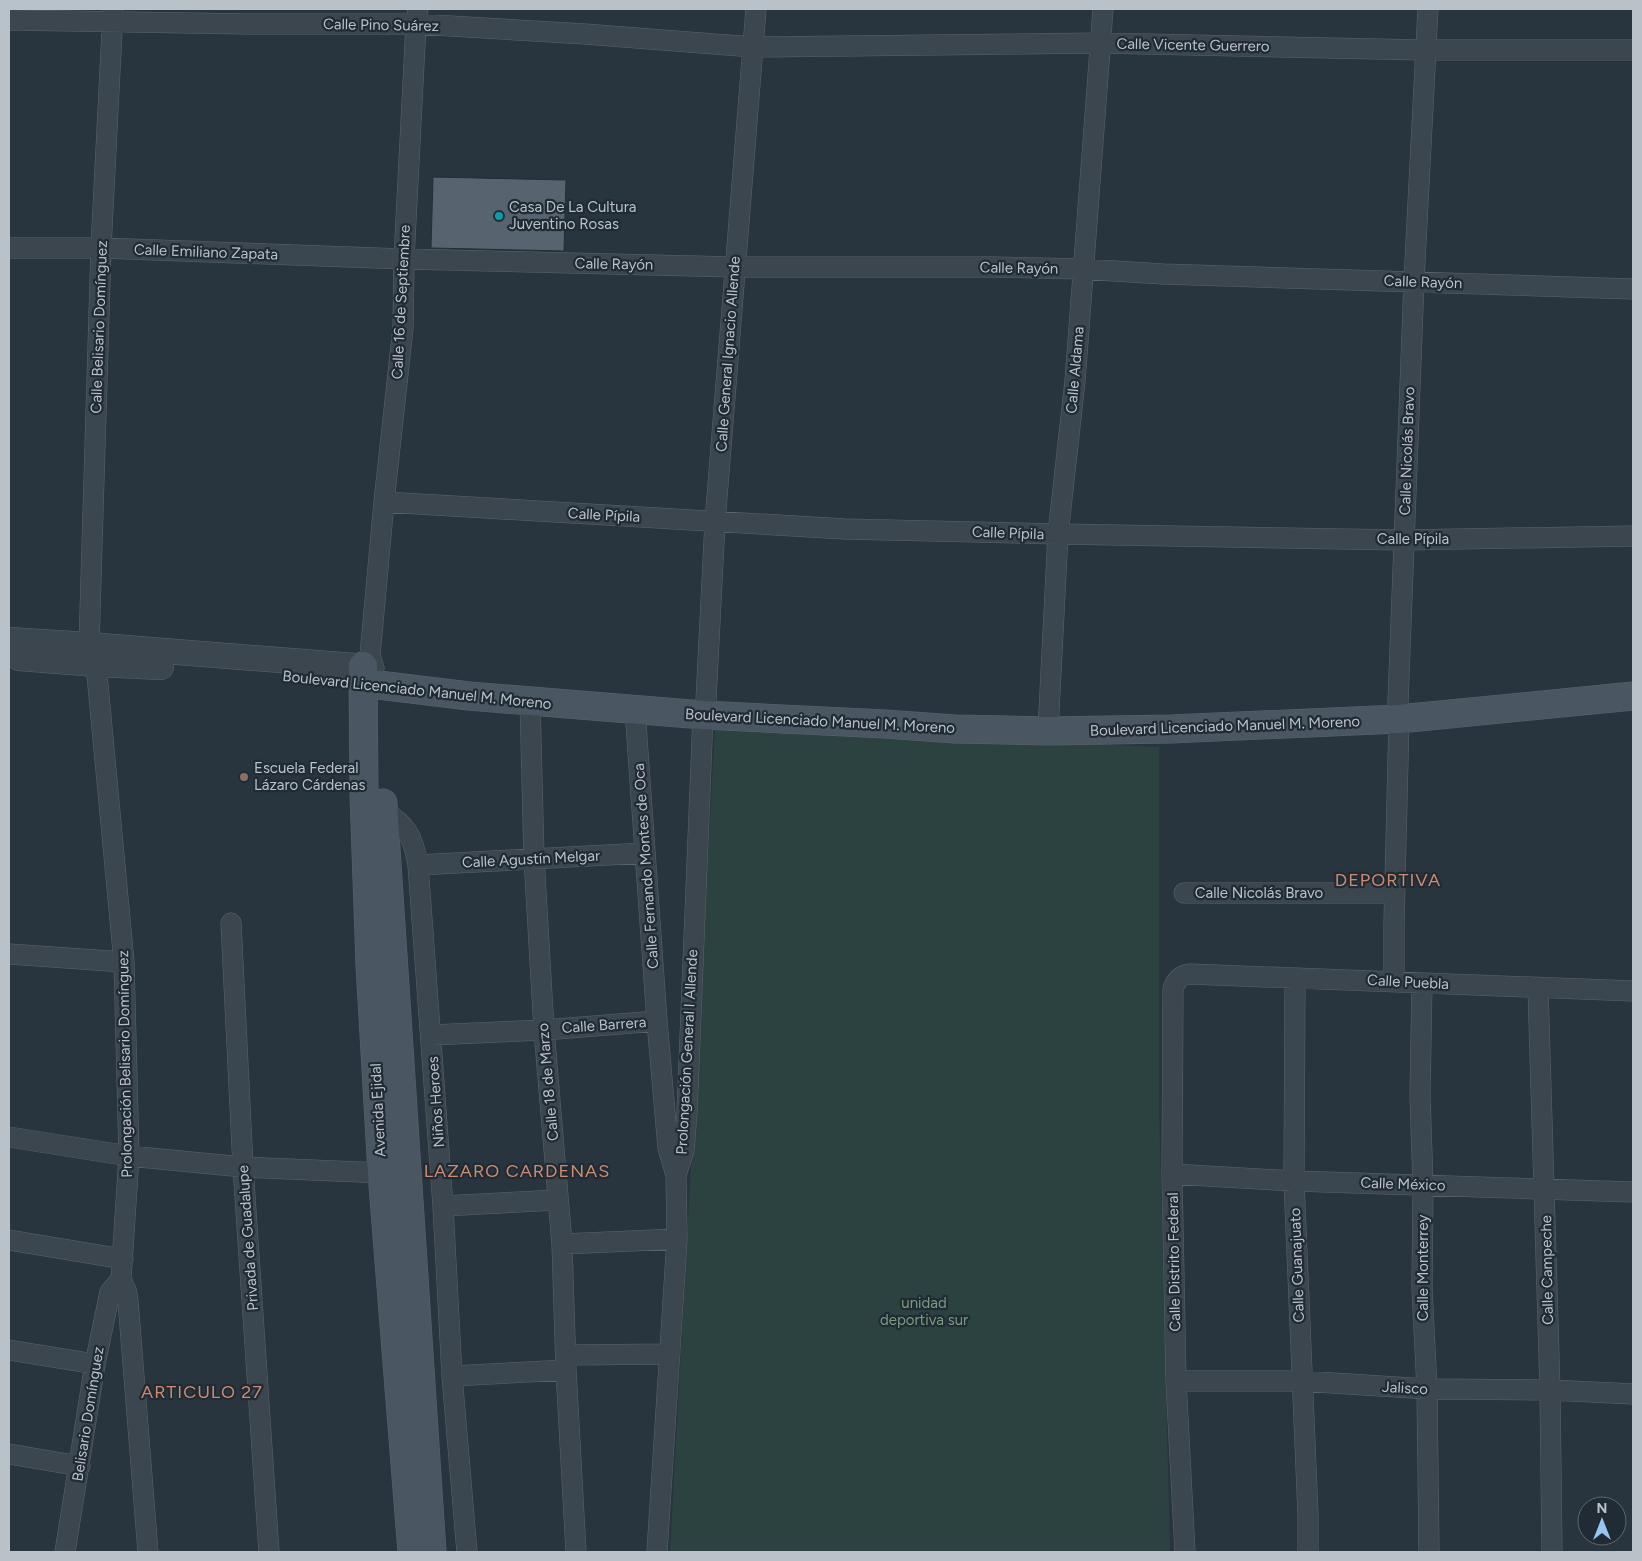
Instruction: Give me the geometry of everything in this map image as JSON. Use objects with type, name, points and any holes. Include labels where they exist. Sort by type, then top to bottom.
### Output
[{"type":"main road","name":"Boulevard Licenciado Manuel M. Moreno","points":[[369,671],[530,702],[635,710],[704,708],[924,711],[1048,722],[1112,716],[1306,710],[1398,711],[1633,696]]},
{"type":"main road","name":"Boulevard Licenciado Manuel M. Moreno","points":[[369,671],[704,708]]},
{"type":"main road","name":"Avenida Ejidal","points":[[369,671],[374,802],[432,1552]]},
{"type":"main road","name":"Boulevard Licenciado Manuel M. Moreno","points":[[1398,711],[1633,680]]},
{"type":"main road","name":"Avenida Ejidal","points":[[374,802],[370,965],[382,1172],[412,1552]]},
{"type":"street","name":"Calle General Ignacio Allende","points":[[704,708],[715,522],[756,9]]},
{"type":"street","name":"Calle Aldama","points":[[1048,722],[1058,534],[1075,381],[1103,9]]},
{"type":"street","name":"Calle Nicolás Bravo","points":[[1394,981],[1394,893],[1403,540],[1428,9]]},
{"type":"street","name":"Calle Pino Suárez","points":[[9,20],[113,16],[417,16],[585,34],[753,48]]},
{"type":"street","name":"Calle Belisario Domínguez","points":[[93,654],[101,248],[113,16]]},
{"type":"street","name":"Calle 16 de Septiembre","points":[[369,671],[384,502],[403,328],[404,259],[417,16]]},
{"type":"street","name":"Calle Vicente Guerrero","points":[[753,48],[1100,43],[1425,50],[1633,50]]},
{"type":"street","name":"Calle Emiliano Zapata","points":[[9,248],[101,248],[404,259]]},
{"type":"street","name":"Calle Rayón","points":[[404,259],[735,267],[1082,269],[1163,274],[1633,289]]},
{"type":"street","name":"Calle Pípila","points":[[384,502],[846,529],[1403,540],[1633,536]]},
{"type":"street","name":"Boulevard Licenciado Manuel M. Moreno","points":[[9,640],[93,654],[369,671]]},
{"type":"street","name":"Boulevard Licenciado Manuel M. Moreno","points":[[9,657],[93,654]]},
{"type":"street","name":"Prolongación Belisario Domínguez","points":[[93,654],[124,962],[129,1156],[121,1279],[128,1301],[148,1552]]},
{"type":"street","name":"Calle 18 de Marzo","points":[[530,702],[534,858],[544,1030],[562,1244],[576,1552]]},
{"type":"street","name":"Prolongación General I Allende","points":[[657,1552],[677,1239],[676,1175],[684,1150],[687,1112],[704,708]]},
{"type":"street","name":"Calle Fernando Montes de Oca","points":[[635,710],[668,1148],[676,1175]]},
{"type":"street","name":"Niños Heroes","points":[[374,802],[398,821],[409,833],[418,865],[443,1206],[452,1376],[467,1552]]},
{"type":"street","name":"Calle Agustín Melgar","points":[[418,865],[645,854]]},
{"type":"street","name":"Calle Nicolás Bravo","points":[[1184,893],[1394,893]]},
{"type":"street","name":"Privada de Guadalupe","points":[[231,923],[243,1167],[269,1552]]},
{"type":"street","points":[[9,954],[124,962]]},
{"type":"street","name":"Calle Puebla","points":[[1183,975],[1394,981],[1633,991]]},
{"type":"street","name":"Calle Distrito Federal","points":[[1183,975],[1176,981],[1173,989],[1172,1174],[1176,1381],[1185,1552]]},
{"type":"street","name":"Calle Guanajuato","points":[[1295,978],[1294,1182],[1308,1552]]},
{"type":"street","name":"Calle Monterrey","points":[[1422,983],[1420,1095],[1423,1185],[1422,1288],[1427,1389],[1429,1552]]},
{"type":"street","name":"Calle Campeche","points":[[1538,988],[1550,1390],[1552,1552]]},
{"type":"street","name":"Calle Barrera","points":[[431,1034],[544,1030],[657,1021]]},
{"type":"street","points":[[9,1136],[129,1156],[243,1167],[382,1172]]},
{"type":"street","name":"Calle México","points":[[1172,1174],[1294,1182],[1633,1192]]},
{"type":"street","points":[[443,1206],[558,1200]]},
{"type":"street","points":[[562,1244],[677,1239]]},
{"type":"street","points":[[9,1240],[123,1259]]},
{"type":"street","name":"Belisario Domínguez","points":[[65,1552],[95,1364],[110,1292],[121,1279]]},
{"type":"street","points":[[9,1350],[95,1364]]},
{"type":"street","points":[[452,1376],[670,1354]]},
{"type":"street","name":"Jalisco","points":[[1176,1381],[1302,1381],[1427,1389],[1550,1390],[1633,1394]]},
{"type":"street","points":[[9,1454],[80,1466]]},
{"type":"green space","name":"unidad deportiva sur","points":[[715,727],[1159,747],[1159,1105],[1170,1552],[670,1552]]},
{"type":"building","name":"Casa De La Cultura Juventino Rosas","points":[[433,177],[566,180],[564,251],[431,248]]},
{"type":"place","name":"Casa De La Cultura Juventino Rosas","points":[[499,216]]},
{"type":"place","name":"Escuela Federal Lázaro Cárdenas","points":[[244,777]]},
{"type":"district","name":"DEPORTIVA","points":[[1388,880]]},
{"type":"district","name":"LAZARO CARDENAS","points":[[517,1171]]},
{"type":"district","name":"ARTICULO 27","points":[[202,1392]]}]
